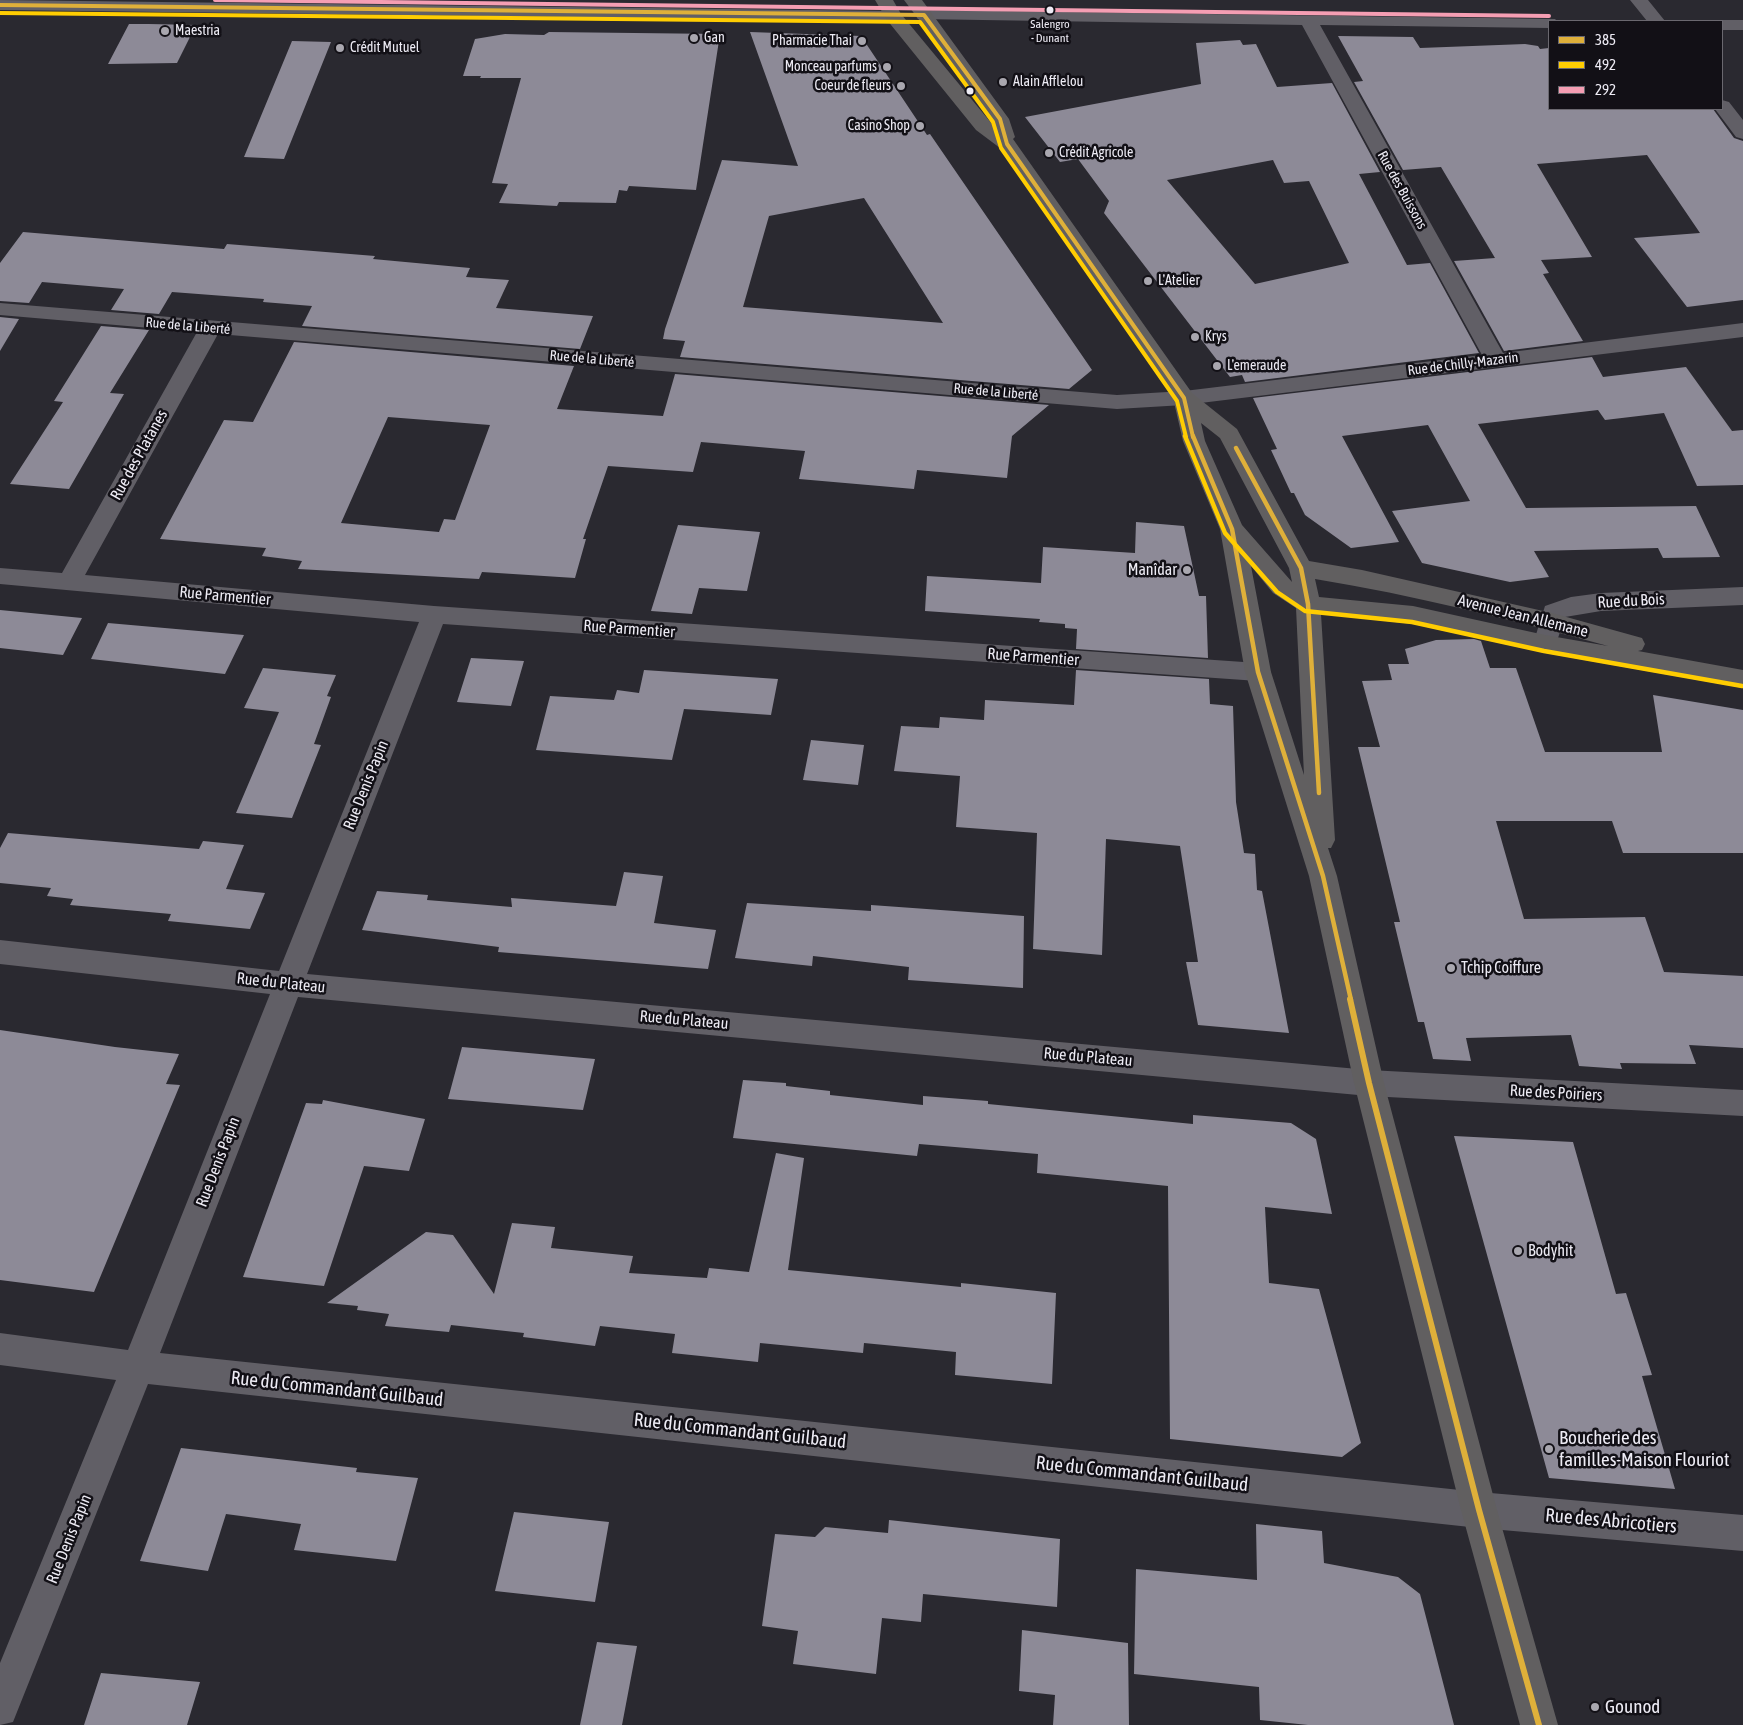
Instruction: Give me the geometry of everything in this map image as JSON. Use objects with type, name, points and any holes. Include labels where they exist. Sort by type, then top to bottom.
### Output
[{"type":"main road","points":[[888,8],[918,8],[960,62],[1000,119],[1007,144]]},
{"type":"main road","points":[[888,8],[983,126],[1007,144],[1184,398],[1229,434],[1301,568],[1308,604],[1323,876]]},
{"type":"main road","points":[[1184,398],[1194,441],[1232,529],[1258,672],[1323,876],[1369,1083],[1480,1510],[1539,1725]]},
{"type":"main road","points":[[1232,529],[1282,587],[1308,604]]},
{"type":"main road","points":[[1250,626],[1282,587],[1301,568]]},
{"type":"main road","name":"Avenue Jean Allemane","points":[[1301,568],[1344,574],[1549,633],[1743,679]]},
{"type":"main road","name":"Avenue Jean Allemane","points":[[1308,604],[1414,615],[1549,633],[1743,674]]},
{"type":"street","points":[[1639,0],[1655,20]]},
{"type":"street","points":[[0,5],[163,4],[888,8]]},
{"type":"street","points":[[918,8],[1308,20],[1548,23]]},
{"type":"street","name":"Rue des Buissons","points":[[1308,20],[1496,360]]},
{"type":"street","points":[[1723,25],[1743,25]]},
{"type":"street","points":[[1723,107],[1743,133]]},
{"type":"street","name":"Rue de la Liberté","points":[[0,309],[210,328],[1117,402],[1184,398]]},
{"type":"street","name":"Rue des Platanes","points":[[68,583],[210,328]]},
{"type":"street","name":"Rue de Chilly-Mazarin","points":[[1184,398],[1743,330]]},
{"type":"street","name":"Rue Parmentier","points":[[0,576],[434,615],[1258,672]]},
{"type":"street","name":"Rue du Bois","points":[[1549,633],[1554,612],[1571,606],[1601,602],[1743,596]]},
{"type":"street","name":"Rue Denis Papin","points":[[0,1709],[138,1367],[287,984],[434,615]]},
{"type":"street","name":"Rue du Plateau","points":[[0,952],[287,984],[1369,1083]]},
{"type":"street","name":"Rue des Poiriers","points":[[1369,1083],[1743,1103]]},
{"type":"street","name":"Rue du Commandant Guilbaud","points":[[0,1349],[138,1367],[1480,1510]]},
{"type":"street","name":"Rue des Abricotiers","points":[[1480,1510],[1743,1533]]},
{"type":"building","points":[[129,24],[196,25],[177,63],[108,64]]},
{"type":"building","points":[[549,32],[720,34],[696,190],[629,186],[627,191],[619,190],[616,203],[559,202],[557,206],[499,203],[508,184],[492,183],[521,78],[463,76],[475,39],[505,34],[544,35]]},
{"type":"building","points":[[750,32],[861,36],[927,135],[930,134],[1092,370],[1069,389],[680,357],[685,341],[663,339],[665,329],[722,160],[798,166]],"holes":[[[864,198],[943,323],[743,307],[769,216]]]},
{"type":"building","points":[[1338,36],[1413,37],[1420,48],[1525,44],[1538,46],[1540,49],[1548,48],[1548,110],[1714,110],[1734,138],[1743,141],[1743,300],[1687,307],[1634,238],[1700,233],[1647,155],[1537,164],[1592,257],[1541,260],[1549,273],[1543,274],[1583,341],[1504,351],[1454,261],[1495,258],[1441,167],[1403,170],[1354,82],[1363,81]]},
{"type":"building","points":[[1240,40],[1243,45],[1256,44],[1277,87],[1332,83],[1380,172],[1359,174],[1407,265],[1430,263],[1479,353],[1245,382],[1242,375],[1230,377],[1104,213],[1109,201],[1078,159],[1060,162],[1025,117],[1201,84],[1196,43]],"holes":[[[1273,160],[1284,183],[1309,181],[1349,263],[1255,284],[1167,180]]]},
{"type":"building","points":[[292,41],[331,42],[284,159],[244,157]]},
{"type":"building","points":[[23,232],[224,249],[227,244],[375,256],[373,259],[470,268],[466,277],[509,280],[496,308],[593,316],[580,349],[302,326],[312,306],[263,302],[264,299],[172,292],[159,314],[111,310],[124,289],[42,282],[29,303],[0,301],[0,263]]},
{"type":"building","points":[[0,317],[19,319],[0,351]]},
{"type":"building","points":[[101,326],[149,330],[110,393],[124,394],[69,489],[10,484],[63,402],[54,401]]},
{"type":"building","points":[[294,342],[574,366],[557,409],[663,416],[675,374],[1049,405],[1012,436],[1007,478],[917,470],[914,489],[799,479],[805,451],[701,442],[693,472],[608,466],[583,539],[586,539],[575,578],[482,572],[479,579],[298,569],[302,561],[262,556],[266,548],[160,539],[224,420],[253,422]],"holes":[[[388,417],[490,425],[455,520],[444,519],[439,532],[341,523]]]},
{"type":"building","points":[[1592,357],[1603,377],[1686,367],[1732,431],[1743,430],[1743,485],[1697,486],[1664,413],[1605,420],[1598,410],[1478,424],[1526,508],[1696,506],[1720,557],[1663,558],[1658,548],[1534,551],[1549,577],[1510,582],[1422,563],[1392,511],[1470,501],[1428,425],[1342,436],[1399,542],[1351,548],[1305,515],[1294,493],[1291,493],[1271,450],[1277,449],[1253,398]]},
{"type":"building","points":[[1136,522],[1184,526],[1199,596],[1206,596],[1208,658],[1076,649],[1077,629],[1065,628],[1065,624],[1039,622],[1040,619],[925,611],[927,576],[1041,583],[1043,547],[1135,553]]},
{"type":"building","points":[[678,525],[760,532],[747,591],[699,588],[692,614],[651,611]]},
{"type":"building","points":[[0,610],[82,618],[63,655],[0,648]]},
{"type":"building","points":[[108,623],[244,635],[225,674],[91,659]]},
{"type":"building","points":[[1474,639],[1481,641],[1490,668],[1516,668],[1545,752],[1662,752],[1653,695],[1743,710],[1743,853],[1623,853],[1612,821],[1496,821],[1524,919],[1645,917],[1664,972],[1743,976],[1743,1048],[1689,1045],[1696,1064],[1620,1063],[1622,1069],[1579,1066],[1571,1035],[1466,1038],[1471,1061],[1433,1059],[1424,1022],[1418,1022],[1394,922],[1400,922],[1358,747],[1380,747],[1362,681],[1392,680],[1388,664],[1409,664],[1405,649],[1436,640]]},
{"type":"building","points":[[471,658],[524,661],[511,706],[457,702]]},
{"type":"building","points":[[263,668],[336,675],[327,696],[331,697],[314,744],[321,745],[292,818],[236,813],[279,712],[244,708]]},
{"type":"building","points":[[644,670],[778,679],[771,715],[684,709],[672,760],[536,750],[550,696],[614,700],[617,690],[639,693]]},
{"type":"building","points":[[1076,670],[1209,679],[1210,704],[1233,706],[1236,802],[1244,853],[1255,854],[1257,890],[1262,891],[1289,1033],[1198,1025],[1186,962],[1198,962],[1180,846],[1106,839],[1102,955],[1033,949],[1037,833],[956,827],[960,776],[894,771],[901,726],[939,728],[940,717],[984,720],[985,700],[1074,705]]},
{"type":"building","points":[[811,740],[864,745],[858,785],[803,780]]},
{"type":"building","points":[[8,833],[199,849],[203,841],[244,845],[226,889],[265,893],[250,929],[168,921],[171,914],[70,905],[73,899],[47,896],[51,888],[0,883],[0,848]]},
{"type":"building","points":[[624,872],[663,876],[654,923],[716,930],[708,969],[498,952],[499,947],[362,930],[377,891],[428,895],[427,900],[512,907],[511,898],[616,906]]},
{"type":"building","points":[[747,903],[871,911],[871,905],[1024,916],[1023,988],[908,980],[909,967],[813,956],[812,966],[735,958]]},
{"type":"building","points":[[0,1030],[115,1047],[179,1054],[166,1084],[180,1085],[94,1292],[0,1280]]},
{"type":"building","points":[[462,1047],[595,1059],[583,1110],[448,1099]]},
{"type":"building","points":[[743,1080],[786,1083],[786,1086],[830,1091],[830,1095],[923,1105],[923,1096],[988,1101],[988,1104],[1193,1124],[1193,1115],[1291,1123],[1316,1139],[1332,1214],[1265,1207],[1269,1283],[1319,1289],[1361,1443],[1342,1457],[1170,1439],[1168,1186],[1037,1173],[1038,1154],[919,1144],[917,1156],[733,1138]]},
{"type":"building","points":[[323,1100],[425,1119],[409,1171],[364,1166],[324,1286],[243,1277],[306,1103],[322,1104]]},
{"type":"building","points":[[1454,1136],[1573,1142],[1616,1294],[1626,1293],[1652,1375],[1642,1376],[1675,1489],[1549,1478]]},
{"type":"building","points":[[776,1153],[804,1158],[788,1270],[961,1287],[961,1283],[1056,1293],[1052,1384],[955,1375],[956,1352],[864,1343],[863,1353],[760,1343],[758,1362],[672,1353],[675,1334],[600,1326],[595,1346],[523,1337],[524,1333],[451,1325],[449,1332],[385,1326],[389,1314],[357,1310],[358,1306],[327,1303],[426,1232],[453,1235],[494,1294],[512,1223],[555,1227],[551,1248],[633,1256],[629,1273],[707,1278],[709,1268],[749,1272]]},
{"type":"building","points":[[181,1448],[357,1468],[356,1472],[418,1478],[396,1561],[294,1550],[301,1524],[226,1514],[208,1571],[140,1561]]},
{"type":"building","points":[[514,1512],[609,1522],[595,1602],[495,1591]]},
{"type":"building","points":[[889,1520],[1060,1539],[1057,1607],[923,1594],[921,1622],[882,1618],[876,1674],[793,1664],[798,1631],[762,1626],[775,1534],[815,1537],[825,1527],[888,1533]]},
{"type":"building","points":[[1256,1524],[1322,1531],[1324,1563],[1398,1577],[1420,1594],[1454,1725],[1308,1725],[1260,1720],[1259,1687],[1134,1674],[1136,1569],[1257,1580]]},
{"type":"building","points":[[1022,1630],[1128,1643],[1129,1725],[1053,1725],[1055,1695],[1019,1691]]},
{"type":"building","points":[[597,1642],[637,1646],[622,1725],[580,1725]]},
{"type":"building","points":[[101,1673],[200,1682],[187,1725],[84,1725]]},
{"type":"transit line","name":"292","points":[[215,0],[1549,16]]},
{"type":"transit line","name":"385","points":[[0,5],[924,15],[1000,119],[1007,144],[1184,398],[1194,441],[1232,529],[1258,672],[1323,876],[1369,1083],[1479,1510],[1539,1725]]},
{"type":"transit line","name":"492","points":[[0,13],[920,22],[993,122],[1001,148],[1177,401],[1187,443],[1225,533],[1277,592],[1305,611],[1412,622],[1544,651],[1742,686]]},
{"type":"transit line","name":"385","points":[[1236,448],[1301,568],[1308,604],[1319,793]]},
{"type":"place","name":"Salengro - Dunant","points":[[1050,10]]},
{"type":"place","name":"Maestria","points":[[165,31]]},
{"type":"place","name":"Gan","points":[[694,38]]},
{"type":"place","name":"Pharmacie Thai","points":[[862,41]]},
{"type":"place","name":"Crédit Mutuel","points":[[340,48]]},
{"type":"place","name":"Monceau parfums","points":[[887,67]]},
{"type":"place","name":"Alain Afflelou","points":[[1003,82]]},
{"type":"place","name":"Coeur de fleurs","points":[[901,86]]},
{"type":"place","name":"Casino Shop","points":[[920,126]]},
{"type":"place","name":"Crédit Agricole","points":[[1049,153]]},
{"type":"place","name":"L'Atelier","points":[[1148,281]]},
{"type":"place","name":"Krys","points":[[1195,337]]},
{"type":"place","name":"L'emeraude","points":[[1217,366]]},
{"type":"place","name":"Manîdar","points":[[1187,570]]},
{"type":"place","name":"Tchip Coiffure","points":[[1451,968]]},
{"type":"place","name":"Bodyhit","points":[[1518,1251]]},
{"type":"place","name":"Boucherie des familles-Maison Flouriot","points":[[1549,1449]]},
{"type":"place","name":"Gounod","points":[[1595,1707]]}]
